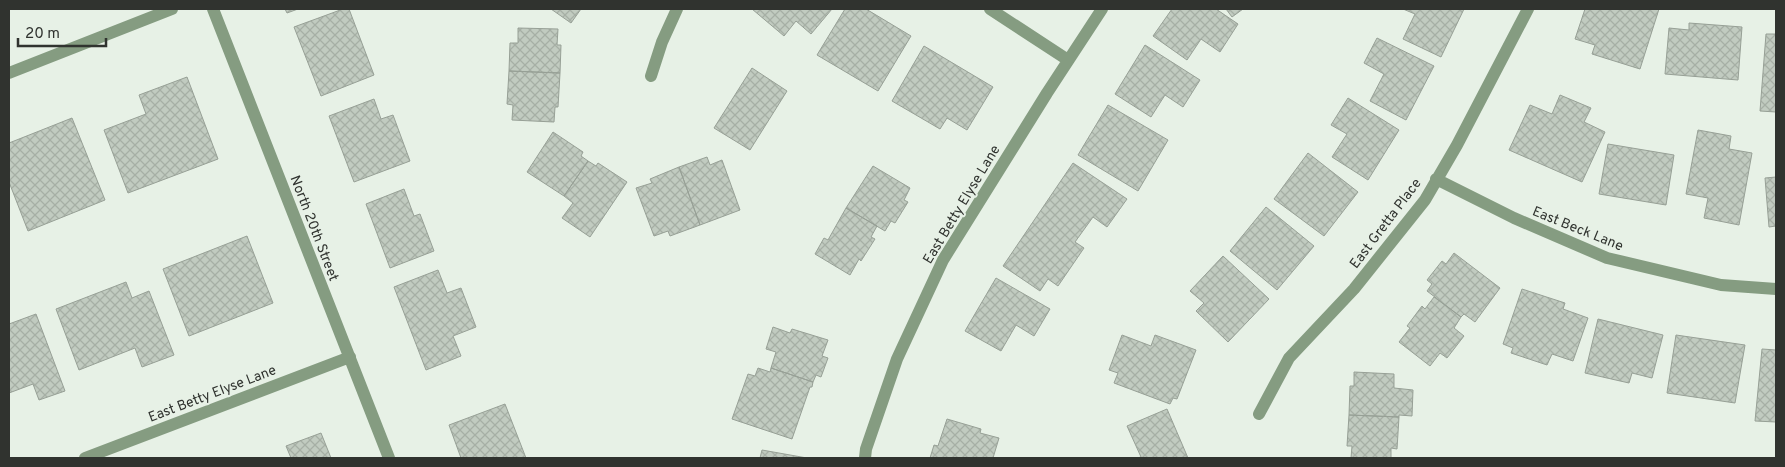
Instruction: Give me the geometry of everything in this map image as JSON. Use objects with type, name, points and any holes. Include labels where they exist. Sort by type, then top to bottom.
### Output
[{"type":"street","points":[[9,73],[172,9]]},
{"type":"street","name":"North 20th Street","points":[[213,9],[389,458]]},
{"type":"street","points":[[651,76],[662,42],[678,9]]},
{"type":"street","points":[[990,9],[1068,60]]},
{"type":"street","name":"East Betty Elyse Lane","points":[[865,458],[866,449],[897,359],[943,260],[1102,9]]},
{"type":"street","name":"East Gretta Place","points":[[1259,414],[1290,358],[1354,289],[1425,200],[1457,145],[1528,9]]},
{"type":"street","name":"East Beck Lane","points":[[1436,179],[1514,218],[1607,258],[1721,285],[1776,289]]},
{"type":"street","name":"East Betty Elyse Lane","points":[[85,458],[350,357]]},
{"type":"building","points":[[285,9],[298,9],[287,13]]},
{"type":"building","points":[[343,9],[349,9],[374,75],[321,96],[294,27]]},
{"type":"building","points":[[551,9],[581,9],[571,23]]},
{"type":"building","points":[[752,9],[832,9],[811,34],[796,21],[784,36]]},
{"type":"building","points":[[845,9],[866,9],[911,36],[878,91],[817,55]]},
{"type":"building","points":[[1172,9],[1216,9],[1238,24],[1220,52],[1201,39],[1187,60],[1153,36]]},
{"type":"building","points":[[1226,9],[1243,9],[1232,17]]},
{"type":"building","points":[[1403,9],[1464,9],[1441,57],[1403,39],[1415,14]]},
{"type":"building","points":[[1585,9],[1659,9],[1640,69],[1592,54],[1595,45],[1575,39]]},
{"type":"building","points":[[1689,23],[1742,27],[1738,80],[1665,74],[1669,28],[1689,30]]},
{"type":"building","points":[[518,28],[558,29],[557,45],[561,45],[560,73],[509,71],[510,43],[518,43]]},
{"type":"building","points":[[1766,34],[1776,34],[1776,112],[1760,111]]},
{"type":"building","points":[[1377,38],[1434,66],[1406,120],[1370,101],[1384,74],[1364,63]]},
{"type":"building","points":[[1145,45],[1200,80],[1183,107],[1165,95],[1151,117],[1115,94]]},
{"type":"building","points":[[924,46],[993,87],[967,130],[947,118],[940,129],[892,101]]},
{"type":"building","points":[[752,68],[787,91],[750,150],[714,128]]},
{"type":"building","points":[[509,71],[560,73],[558,107],[555,107],[554,122],[512,120],[513,105],[507,104]]},
{"type":"building","points":[[187,77],[218,159],[128,193],[104,130],[146,114],[139,95]]},
{"type":"building","points":[[1560,95],[1591,108],[1584,122],[1605,132],[1582,182],[1509,150],[1530,105],[1552,114]]},
{"type":"building","points":[[1348,98],[1399,130],[1368,180],[1332,157],[1347,134],[1331,125]]},
{"type":"building","points":[[374,99],[381,119],[393,115],[410,161],[354,182],[329,116]]},
{"type":"building","points":[[1108,105],[1168,140],[1138,191],[1078,155]]},
{"type":"building","points":[[72,118],[105,200],[28,231],[9,182],[9,143]]},
{"type":"building","points":[[1698,130],[1731,136],[1729,149],[1752,153],[1739,225],[1704,218],[1708,198],[1686,194]]},
{"type":"building","points":[[553,132],[583,152],[581,156],[588,161],[564,196],[527,172]]},
{"type":"building","points":[[1608,144],[1674,155],[1666,205],[1599,194]]},
{"type":"building","points":[[1308,153],[1358,192],[1324,236],[1274,199]]},
{"type":"building","points":[[707,157],[710,165],[722,160],[740,210],[700,225],[679,167]]},
{"type":"building","points":[[588,161],[596,166],[598,163],[627,182],[590,237],[562,218],[573,203],[564,196]]},
{"type":"building","points":[[1073,163],[1127,199],[1107,227],[1093,217],[1075,242],[1084,248],[1058,286],[1048,279],[1040,291],[1003,266]]},
{"type":"building","points":[[873,166],[910,188],[904,200],[908,202],[895,223],[891,221],[885,231],[846,208]]},
{"type":"building","points":[[679,167],[700,225],[670,236],[668,231],[654,236],[636,188],[652,183],[650,179]]},
{"type":"building","points":[[1776,177],[1776,226],[1769,227],[1765,178]]},
{"type":"building","points":[[404,189],[414,216],[420,214],[434,251],[390,268],[366,204]]},
{"type":"building","points":[[1266,207],[1314,246],[1277,290],[1230,251]]},
{"type":"building","points":[[846,208],[877,226],[871,237],[875,239],[861,261],[859,259],[850,275],[815,254],[824,238],[828,240]]},
{"type":"building","points":[[247,236],[273,303],[189,336],[163,269]]},
{"type":"building","points":[[1454,253],[1500,288],[1475,322],[1464,314],[1461,317],[1427,291],[1432,284],[1427,280],[1442,261],[1446,264]]},
{"type":"building","points":[[1223,256],[1269,299],[1228,342],[1196,311],[1204,303],[1190,291]]},
{"type":"building","points":[[438,270],[447,293],[461,288],[476,327],[453,336],[461,356],[426,370],[394,287]]},
{"type":"building","points":[[996,278],[1050,309],[1034,336],[1016,325],[1001,351],[965,331]]},
{"type":"building","points":[[126,282],[132,298],[149,291],[174,355],[142,367],[135,348],[79,370],[56,309]]},
{"type":"building","points":[[1522,289],[1565,303],[1563,309],[1588,318],[1573,361],[1552,354],[1547,365],[1511,353],[1513,348],[1503,344]]},
{"type":"building","points":[[1434,297],[1461,317],[1454,328],[1464,336],[1447,358],[1440,353],[1430,366],[1399,342],[1410,328],[1407,326],[1422,306],[1425,309]]},
{"type":"building","points":[[36,314],[65,391],[39,400],[33,384],[9,393],[9,324]]},
{"type":"building","points":[[1598,319],[1663,335],[1652,378],[1632,373],[1629,383],[1585,373]]},
{"type":"building","points":[[773,327],[790,333],[792,329],[828,340],[822,356],[828,358],[821,377],[816,375],[813,382],[771,368],[776,352],[766,349]]},
{"type":"building","points":[[1122,335],[1151,346],[1155,335],[1196,350],[1177,399],[1173,398],[1170,404],[1114,383],[1118,373],[1109,370]]},
{"type":"building","points":[[1676,335],[1745,345],[1735,403],[1667,393]]},
{"type":"building","points":[[1762,349],[1776,350],[1776,422],[1755,421]]},
{"type":"building","points":[[758,368],[770,372],[771,368],[813,382],[792,439],[732,419],[748,374],[755,376]]},
{"type":"building","points":[[1354,372],[1394,374],[1394,388],[1413,390],[1412,416],[1349,415],[1350,386],[1354,386]]},
{"type":"building","points":[[505,404],[526,458],[461,458],[449,425]]},
{"type":"building","points":[[1167,409],[1188,458],[1137,458],[1141,457],[1127,426]]},
{"type":"building","points":[[1349,415],[1399,417],[1397,449],[1391,448],[1391,458],[1351,458],[1352,446],[1347,446]]},
{"type":"building","points":[[947,419],[981,429],[980,433],[999,438],[993,458],[930,458],[934,445],[938,446]]},
{"type":"building","points":[[321,433],[331,458],[291,458],[286,446]]},
{"type":"building","points":[[762,450],[807,458],[760,458]]}]
